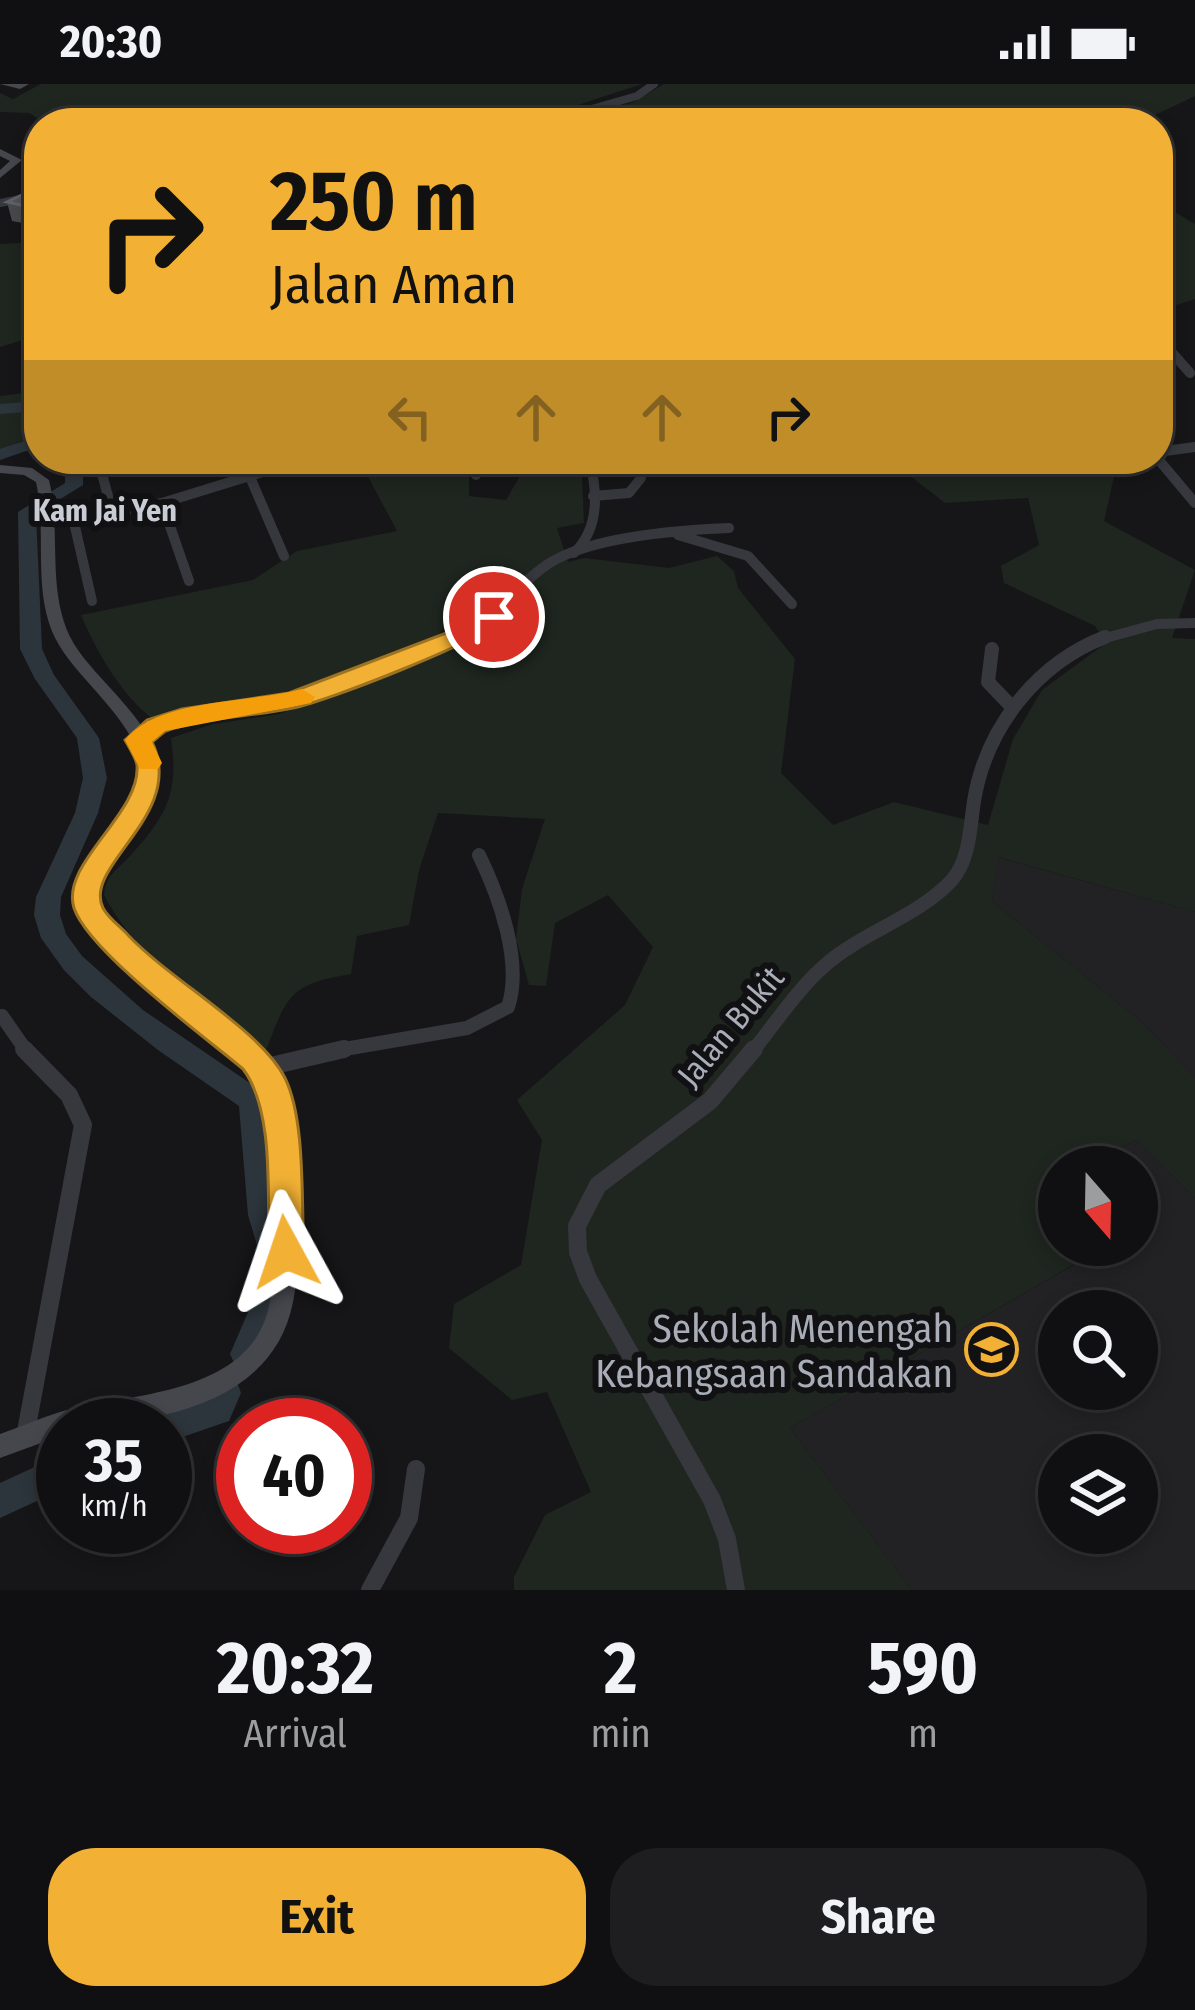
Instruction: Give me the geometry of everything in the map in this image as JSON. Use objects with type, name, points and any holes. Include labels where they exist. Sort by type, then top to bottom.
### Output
[{"type":"street","points":[[596,108],[631,98],[654,84]]},
{"type":"street","points":[[0,152],[17,160],[0,175]]},
{"type":"street","points":[[1192,371],[1195,385]]},
{"type":"street","points":[[0,1446],[218,1383],[257,1354],[271,1333],[286,1252],[278,1111],[262,1068],[139,966],[87,906],[93,875],[136,812],[149,782],[150,765],[138,740],[80,665],[57,625],[42,480],[32,474]]},
{"type":"street","points":[[102,474],[112,511]]},
{"type":"street","points":[[49,523],[162,502],[258,474]]},
{"type":"street","points":[[138,740],[156,726],[182,717],[293,700],[465,634],[494,617],[545,567],[585,544],[596,524],[591,474]]},
{"type":"street","points":[[1170,474],[1195,503]]},
{"type":"street","points":[[250,477],[284,556]]},
{"type":"street","points":[[593,496],[629,494],[641,478]]},
{"type":"street","points":[[162,502],[189,581]]},
{"type":"street","points":[[73,518],[92,601]]},
{"type":"street","points":[[574,553],[729,528]]},
{"type":"street","points":[[675,534],[748,556],[792,604]]},
{"type":"street","name":"Jalan Bukit","points":[[736,1590],[727,1539],[712,1500],[608,1321],[578,1252],[577,1226],[598,1185],[710,1101],[812,977],[950,882],[965,860],[977,784],[1011,706],[1053,663],[1089,640],[1150,624],[1195,622]]},
{"type":"street","points":[[992,649],[988,682],[1011,706]]},
{"type":"street","points":[[262,1068],[290,1058],[467,1028],[508,1007],[513,992],[502,902],[479,855]]},
{"type":"street","points":[[2,1016],[16,1039],[69,1097],[83,1125],[25,1437]]},
{"type":"street","points":[[370,1590],[399,1548],[413,1515],[416,1469]]},
{"type":"shaded area","points":[[41,84],[642,84],[569,108],[24,108],[24,113],[0,112],[0,93],[13,99]]},
{"type":"shaded area","points":[[664,84],[1195,84],[1195,96],[1170,108],[612,108],[634,102]]},
{"type":"shaded area","points":[[1173,211],[1195,224],[1195,299],[1173,306]]},
{"type":"shaded area","points":[[24,243],[24,340],[0,347],[0,244]]},
{"type":"shaded area","points":[[24,393],[24,441],[0,450],[0,396]]},
{"type":"shaded area","points":[[367,474],[469,474],[469,496],[506,500],[521,474],[582,474],[584,523],[557,528],[568,562],[584,558],[669,568],[717,556],[734,571],[738,588],[795,659],[781,773],[833,825],[894,802],[988,825],[1013,739],[1042,690],[1106,643],[1095,626],[1004,583],[1001,566],[1039,545],[1028,498],[945,503],[908,474],[1115,474],[1104,521],[1195,570],[1172,638],[1195,639],[1195,912],[998,857],[992,901],[1143,1023],[1195,1077],[1195,1198],[1158,1162],[1158,1146],[1142,1146],[1136,1140],[1125,1146],[1038,1146],[1038,1266],[1071,1266],[790,1428],[912,1590],[514,1590],[514,1577],[545,1515],[591,1492],[547,1392],[512,1400],[449,1348],[454,1304],[521,1265],[542,1140],[517,1100],[625,1005],[653,947],[608,895],[555,923],[546,986],[529,985],[516,939],[522,889],[545,819],[438,813],[419,870],[409,925],[357,936],[351,974],[315,982],[294,995],[266,1051],[199,1000],[136,941],[118,919],[104,895],[105,888],[153,829],[167,803],[173,774],[171,738],[213,724],[279,714],[363,686],[501,626],[525,599],[495,587],[458,613],[432,642],[256,704],[188,709],[155,721],[112,673],[81,615],[253,580],[297,551],[397,531]]},
{"type":"shaded area","points":[[997,857],[1195,912],[1195,1077],[1143,1023],[992,901]]},
{"type":"shaded area","name":"Sekolah Menengah Kebangsaan Sandakan","points":[[1158,1162],[1195,1198],[1195,1590],[912,1590],[790,1428],[1072,1266],[1158,1266]]},
{"type":"building","points":[[24,194],[24,206],[7,202]]},
{"type":"waterway","points":[[0,409],[24,407]]},
{"type":"waterway","points":[[0,455],[24,446]]},
{"type":"waterway","points":[[57,496],[74,485],[74,474]]},
{"type":"waterway","points":[[47,501],[27,512],[30,643],[46,679],[88,738],[95,778],[86,813],[53,880],[47,915],[54,938],[100,990],[253,1100],[263,1215],[275,1255],[268,1303],[246,1354]]},
{"type":"waterway","points":[[192,1418],[217,1410],[225,1393]]},
{"type":"waterway","points":[[0,1501],[36,1484]]},
{"type":"slow traffic","points":[[149,763],[138,740],[156,726],[182,717],[266,707],[302,697]]},
{"type":"place","name":"Sekolah Menengah Kebangsaan Sandakan","points":[[992,1350]]},
{"type":"district","name":"Kam Jai Yen","points":[[105,511]]},
{"type":"route","points":[[286,1252],[278,1111],[271,1082],[254,1060],[139,966],[87,906],[88,889],[100,861],[143,799],[150,765],[138,740],[156,726],[182,717],[293,700],[476,630],[494,617]]}]
